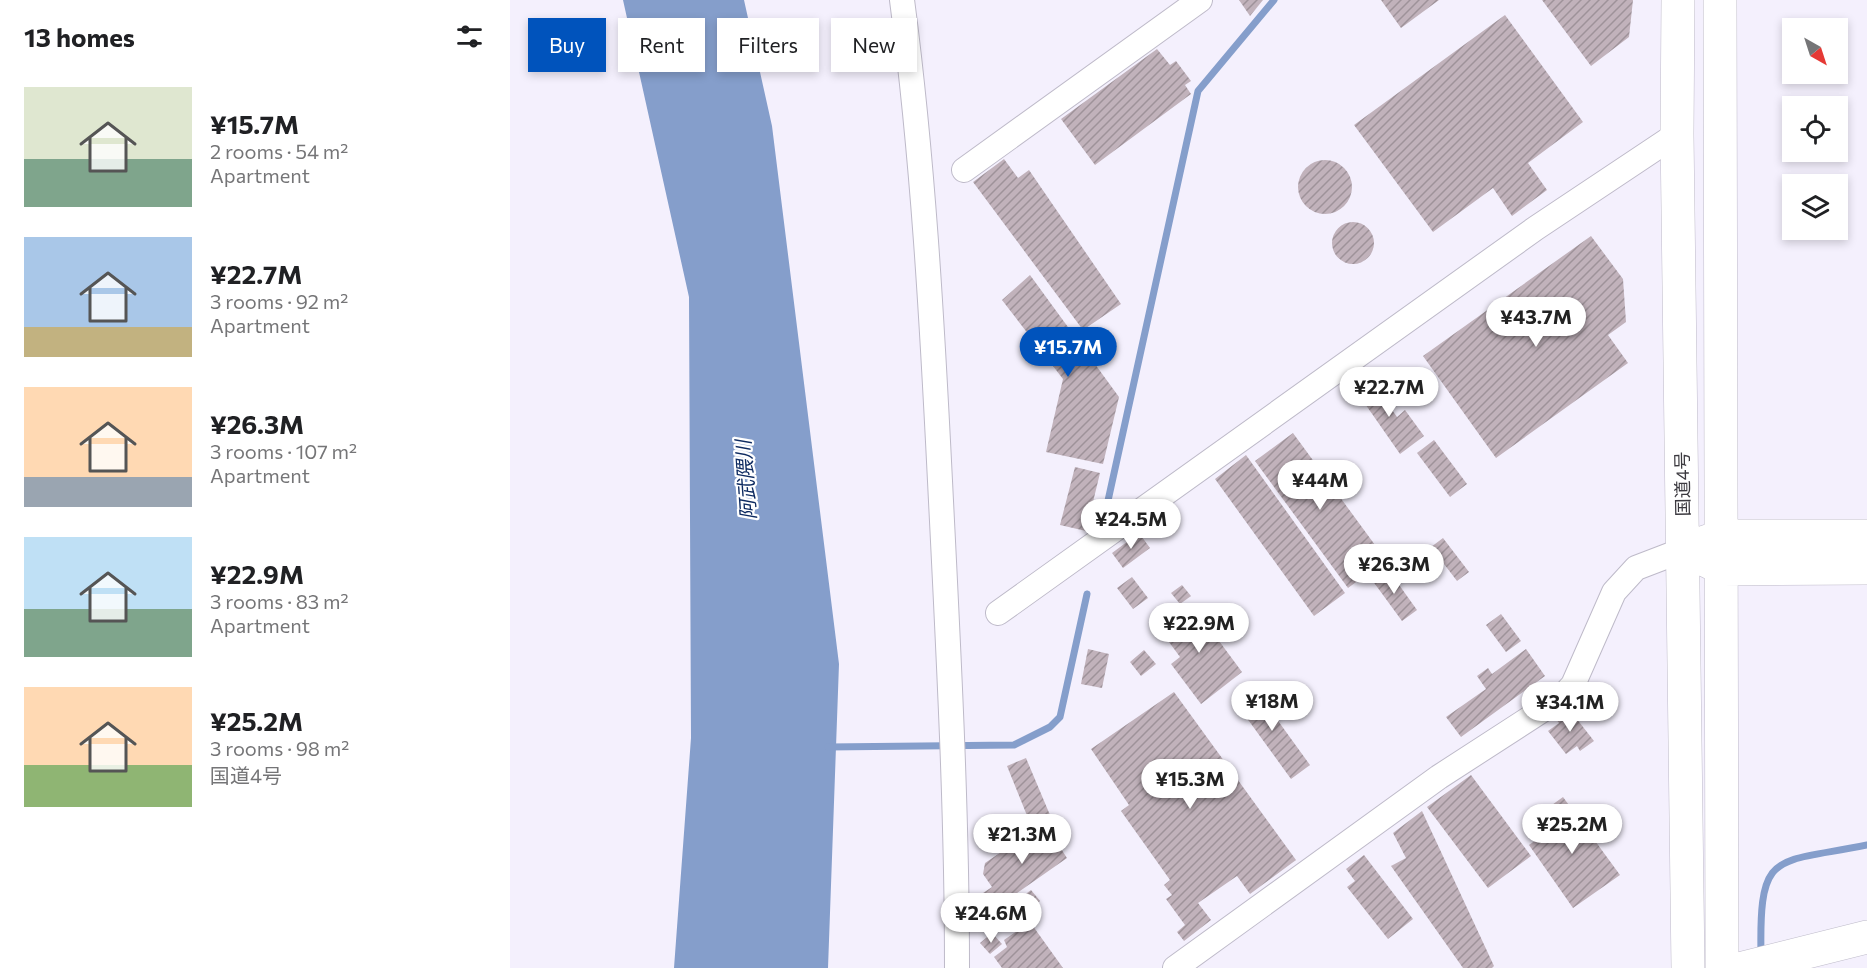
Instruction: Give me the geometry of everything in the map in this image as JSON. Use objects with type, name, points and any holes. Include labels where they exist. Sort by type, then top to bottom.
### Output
[{"type":"highway","name":"国道4号","points":[[1678,0],[1677,134],[1689,968]]},
{"type":"highway","points":[[1720,0],[1723,568],[1722,968]]},
{"type":"highway","points":[[1683,550],[1722,536],[1867,536]]},
{"type":"highway","points":[[1683,550],[1723,568],[1867,568]]},
{"type":"highway","points":[[1743,968],[1867,937]]},
{"type":"street","points":[[902,0],[911,69],[930,301],[952,717],[957,968]]},
{"type":"street","points":[[964,170],[1200,0]]},
{"type":"street","points":[[998,614],[1536,228],[1677,134]]},
{"type":"street","points":[[1175,968],[1439,777],[1561,698],[1573,685],[1614,592],[1636,568],[1683,550]]},
{"type":"water","name":"阿武隈川","points":[[623,0],[744,0],[748,18],[717,18],[717,72],[760,72],[772,126],[839,664],[828,968],[674,968],[691,738],[689,297],[639,72],[705,72],[705,18],[627,18]]},
{"type":"building","points":[[1239,0],[1263,0],[1250,16]]},
{"type":"building","points":[[1381,0],[1439,0],[1401,28]]},
{"type":"building","points":[[1542,0],[1633,0],[1629,37],[1591,66]]},
{"type":"building","points":[[1505,15],[1583,122],[1528,163],[1547,190],[1512,216],[1493,188],[1433,232],[1354,125]]},
{"type":"building","points":[[1157,49],[1170,65],[1176,61],[1191,81],[1185,85],[1191,94],[1095,165],[1061,119]]},
{"type":"building","points":[[1004,159],[1018,178],[1029,170],[1121,304],[1083,330],[973,182]]},
{"type":"building","points":[[1320,160],[1330,160],[1340,164],[1348,172],[1352,187],[1348,202],[1340,210],[1330,214],[1320,214],[1310,210],[1302,202],[1298,192],[1298,182],[1302,172],[1310,164]]},
{"type":"building","points":[[1353,222],[1368,228],[1374,243],[1368,258],[1353,264],[1338,258],[1332,243],[1338,228]]},
{"type":"building","points":[[1591,236],[1623,279],[1626,322],[1608,335],[1628,363],[1496,458],[1423,356]]},
{"type":"building","points":[[1030,275],[1119,397],[1103,464],[1046,452],[1063,379],[1002,300]]},
{"type":"building","points":[[1369,377],[1397,417],[1405,410],[1424,436],[1400,454],[1354,388]]},
{"type":"building","points":[[1293,433],[1386,560],[1348,588],[1255,461]]},
{"type":"building","points":[[1434,440],[1467,484],[1450,497],[1417,453]]},
{"type":"building","points":[[1246,455],[1345,593],[1314,616],[1215,479]]},
{"type":"building","points":[[1075,467],[1100,473],[1086,531],[1060,525]]},
{"type":"building","points":[[1139,533],[1150,548],[1123,568],[1112,553]]},
{"type":"building","points":[[1443,538],[1469,572],[1457,581],[1431,547]]},
{"type":"building","points":[[1387,568],[1417,610],[1402,621],[1372,580]]},
{"type":"building","points":[[1132,577],[1148,598],[1133,609],[1117,588]]},
{"type":"building","points":[[1182,585],[1191,596],[1180,604],[1171,593]]},
{"type":"building","points":[[1191,603],[1242,672],[1201,704],[1171,664],[1180,657],[1158,627]]},
{"type":"building","points":[[1501,614],[1521,641],[1506,652],[1486,625]]},
{"type":"building","points":[[1088,649],[1109,654],[1102,688],[1081,684]]},
{"type":"building","points":[[1526,649],[1545,676],[1461,737],[1446,717],[1486,689],[1477,676],[1488,668],[1492,674]]},
{"type":"building","points":[[1144,650],[1156,664],[1141,676],[1130,662]]},
{"type":"building","points":[[1252,685],[1310,765],[1291,779],[1233,699]]},
{"type":"building","points":[[1174,692],[1296,860],[1250,894],[1237,876],[1198,903],[1211,920],[1184,941],[1177,932],[1185,925],[1166,899],[1172,895],[1164,885],[1170,880],[1121,811],[1129,805],[1091,749]]},
{"type":"building","points":[[1569,709],[1594,741],[1580,751],[1577,746],[1566,754],[1548,731],[1559,723],[1556,719]]},
{"type":"building","points":[[1026,758],[1050,815],[1030,823],[1007,766]]},
{"type":"building","points":[[1471,775],[1531,856],[1488,888],[1427,807]]},
{"type":"building","points":[[1563,797],[1620,875],[1573,908],[1529,845],[1547,832],[1538,815]]},
{"type":"building","points":[[1422,811],[1494,966],[1492,968],[1463,968],[1391,866],[1406,858],[1393,833]]},
{"type":"building","points":[[1044,823],[1067,858],[994,909],[983,893],[992,887],[983,874],[985,863]]},
{"type":"building","points":[[1364,855],[1413,919],[1388,939],[1347,887],[1355,881],[1346,869]]},
{"type":"building","points":[[1031,890],[1040,901],[1012,923],[1003,911]]},
{"type":"building","points":[[1030,922],[1063,968],[1002,968],[994,957],[1007,947],[1004,940]]},
{"type":"building","points":[[992,933],[1002,944],[990,954],[980,943]]},
{"type":"waterway","points":[[1102,528],[1198,91],[1274,0]]},
{"type":"waterway","points":[[828,747],[1014,745],[1050,727],[1060,717],[1087,594]]},
{"type":"waterway","points":[[1761,955],[1764,895],[1769,878],[1778,867],[1811,855],[1867,845]]}]
